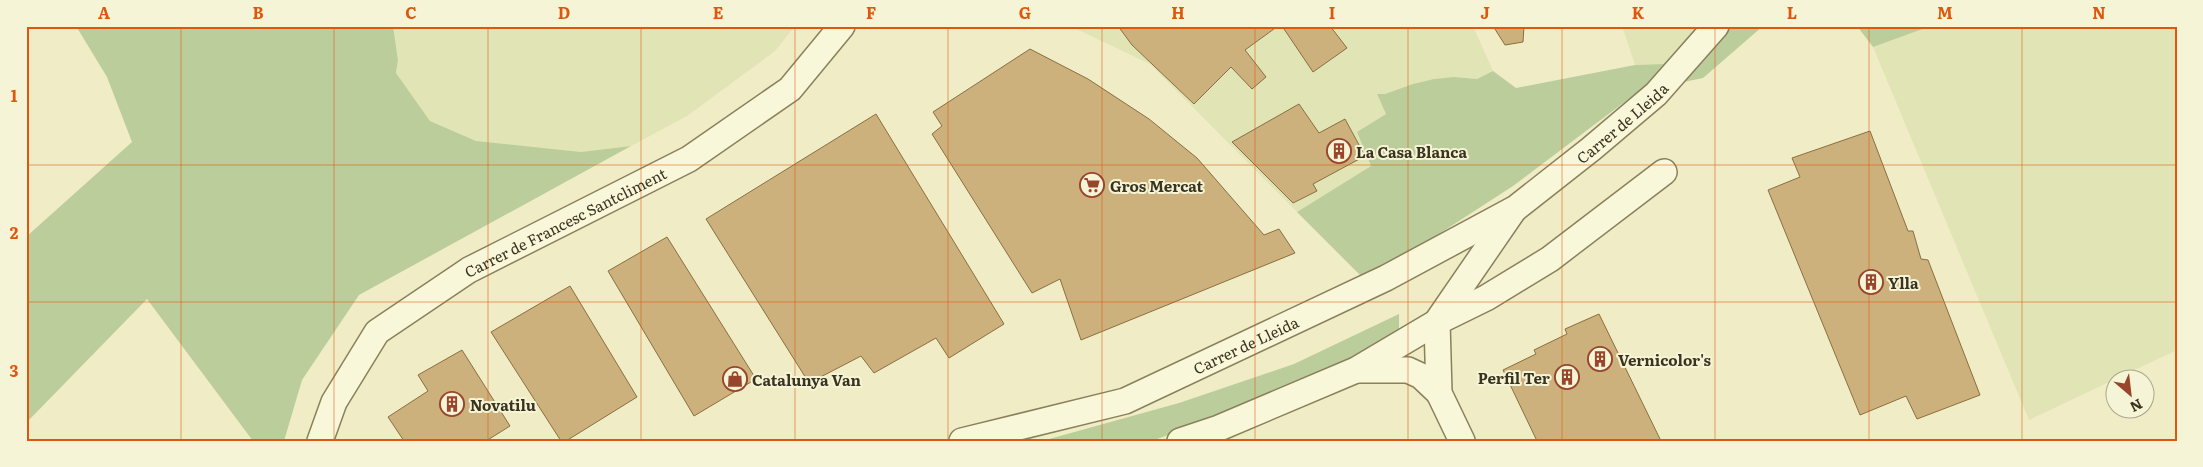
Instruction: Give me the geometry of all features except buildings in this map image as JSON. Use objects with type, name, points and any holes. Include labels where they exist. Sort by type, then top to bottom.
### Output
[{"type":"street","name":"Carrer de Francesc Santcliment","points":[[320,441],[334,402],[377,332],[469,270],[689,159],[790,89],[842,26]]},
{"type":"street","name":"Carrer de Lleida","points":[[962,441],[1125,401],[1386,278],[1516,208],[1591,149],[1656,94],[1716,26]]},
{"type":"street","name":"Carrer de Lleida","points":[[1180,441],[1220,428],[1356,370],[1437,322],[1486,298],[1550,260],[1664,172]]},
{"type":"street","name":"Carrer de Lleida","points":[[1437,322],[1516,208]]},
{"type":"street","points":[[1437,322],[1439,393]]},
{"type":"street","points":[[1356,370],[1408,370],[1421,376],[1439,393],[1462,441]]},
{"type":"green space","points":[[76,26],[393,26],[398,60],[396,73],[430,121],[476,141],[581,152],[631,146],[359,295],[302,380],[284,441],[253,441],[147,299],[26,423],[26,237],[132,142],[107,77]]},
{"type":"green space","points":[[393,26],[795,26],[775,51],[687,116],[631,146],[581,152],[476,141],[430,121],[396,73],[398,60]]},
{"type":"green space","points":[[1070,26],[1473,26],[1493,71],[1477,79],[1454,77],[1434,79],[1385,94],[1377,94],[1386,114],[1357,132],[1371,166],[1297,212],[1150,64]]},
{"type":"green space","points":[[1622,26],[1697,26],[1664,64],[1635,65]]},
{"type":"green space","points":[[1697,26],[1763,26],[1703,78],[1639,91],[1513,186],[1408,254],[1363,278],[1297,212],[1371,166],[1357,132],[1386,114],[1377,94],[1385,94],[1434,79],[1454,77],[1477,79],[1493,71],[1516,88],[1635,65],[1664,64]]},
{"type":"green space","points":[[1857,26],[1931,26],[1873,47]]},
{"type":"green space","points":[[1931,26],[2177,26],[2177,350],[2135,370],[2106,370],[2106,384],[2029,420],[1873,47]]},
{"type":"green space","points":[[1399,314],[1399,334],[1335,368],[1221,417],[1151,441],[1042,441],[1179,403],[1294,364]]},
{"type":"place","name":"La Casa Blanca","points":[[1339,151]]},
{"type":"place","name":"Gros Mercat","points":[[1092,185]]},
{"type":"place","name":"Ylla","points":[[1871,282]]},
{"type":"place","name":"Vernicolor's","points":[[1600,359]]},
{"type":"place","name":"Perfil Ter","points":[[1567,377]]},
{"type":"place","name":"Catalunya Van","points":[[735,379]]},
{"type":"place","name":"Novatilu","points":[[452,404]]}]
